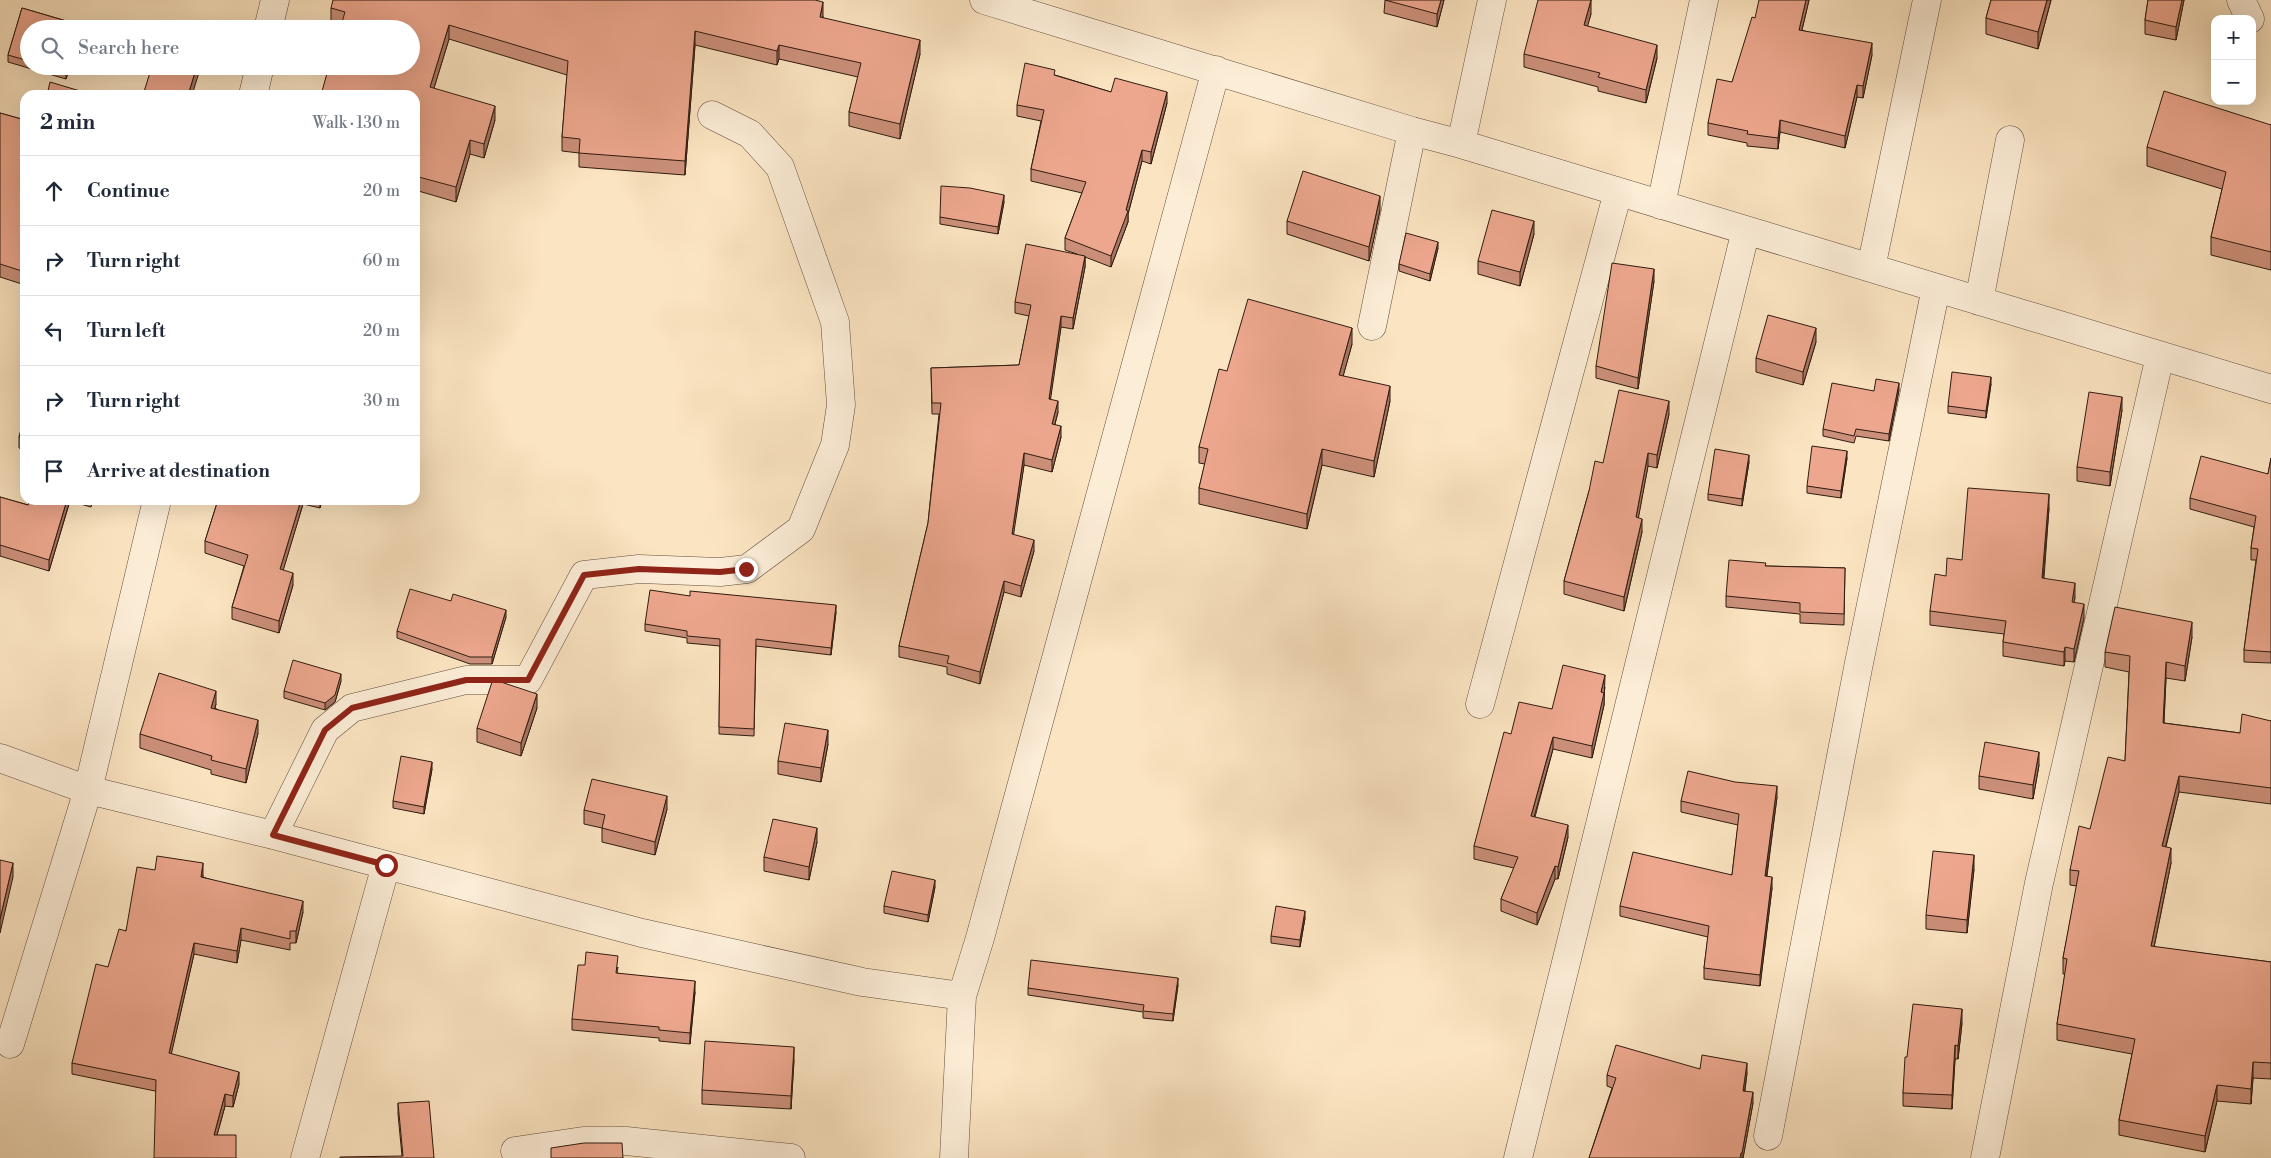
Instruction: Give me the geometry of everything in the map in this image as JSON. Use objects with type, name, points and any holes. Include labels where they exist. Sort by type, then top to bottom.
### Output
[{"type":"street","points":[[270,20],[275,0]]},
{"type":"street","points":[[984,0],[1412,132],[1461,144],[2271,389]]},
{"type":"street","points":[[1461,144],[1492,0]]},
{"type":"street","points":[[1661,205],[1704,0]]},
{"type":"street","points":[[1871,268],[1927,0]]},
{"type":"street","points":[[2240,0],[2248,15]]},
{"type":"street","points":[[2256,23],[2271,23]]},
{"type":"street","points":[[954,1158],[962,996],[982,929],[1216,70]]},
{"type":"street","points":[[254,90],[258,75]]},
{"type":"street","points":[[273,835],[325,730],[352,708],[466,680],[528,680],[584,575],[639,569],[720,572],[746,569],[801,529],[835,445],[841,405],[835,322],[780,168],[750,134],[712,115]]},
{"type":"street","points":[[1372,326],[1412,132]]},
{"type":"street","points":[[1979,301],[2010,140]]},
{"type":"street","points":[[1480,704],[1618,192]]},
{"type":"street","points":[[1518,1158],[1746,230]]},
{"type":"street","points":[[1768,1136],[1854,688],[1936,288]]},
{"type":"street","points":[[1985,1158],[2038,883],[2160,356]]},
{"type":"street","points":[[10,1044],[88,790],[156,505]]},
{"type":"street","points":[[0,758],[88,790],[273,835],[642,933],[862,982],[962,996]]},
{"type":"street","points":[[305,1158],[386,865]]},
{"type":"street","points":[[515,1151],[584,1142],[626,1141],[791,1158]]},
{"type":"building","points":[[333,0],[815,0],[823,2],[820,17],[920,40],[900,124],[849,112],[861,63],[779,45],[777,51],[695,31],[685,161],[579,153],[580,139],[562,137],[568,61],[449,25],[430,87],[495,106],[484,144],[470,140],[456,187],[420,177],[420,90],[322,90],[327,75],[420,75],[420,20],[343,20],[345,12],[331,8]]},
{"type":"building","points":[[1385,0],[1441,0],[1437,14]]},
{"type":"building","points":[[1538,0],[1591,0],[1584,25],[1657,45],[1646,90],[1598,77],[1600,73],[1524,54]]},
{"type":"building","points":[[1759,0],[1806,0],[1799,30],[1872,43],[1863,86],[1857,85],[1845,136],[1780,120],[1778,138],[1747,134],[1748,131],[1708,123],[1717,79],[1732,82],[1752,17],[1755,18]]},
{"type":"building","points":[[1991,0],[2047,0],[2038,32],[1986,18]]},
{"type":"building","points":[[2148,0],[2182,0],[2176,27],[2145,20]]},
{"type":"building","points":[[22,8],[63,20],[20,20],[20,58],[8,55]]},
{"type":"building","points":[[1025,63],[1055,70],[1054,75],[1111,92],[1115,78],[1167,92],[1151,152],[1142,150],[1126,210],[1128,211],[1111,256],[1065,238],[1086,182],[1031,169],[1044,110],[1017,105]]},
{"type":"building","points":[[149,75],[194,75],[190,90],[145,90]]},
{"type":"building","points":[[50,82],[77,90],[48,90]]},
{"type":"building","points":[[2164,91],[2271,125],[2271,252],[2211,237],[2226,172],[2147,147]]},
{"type":"building","points":[[0,113],[20,119],[20,270],[0,264]]},
{"type":"building","points":[[1303,171],[1380,196],[1369,247],[1287,221]]},
{"type":"building","points":[[941,186],[970,188],[1004,195],[998,227],[940,217]]},
{"type":"building","points":[[1492,210],[1534,221],[1520,272],[1478,261]]},
{"type":"building","points":[[1406,233],[1438,242],[1430,274],[1399,264]]},
{"type":"building","points":[[1026,244],[1085,256],[1073,318],[1061,316],[1049,399],[1058,401],[1052,424],[1061,426],[1052,460],[1024,453],[1012,534],[1034,540],[1021,586],[1004,581],[980,672],[947,663],[949,656],[899,646],[928,523],[941,403],[932,403],[931,368],[1019,365],[1031,305],[1015,302]]},
{"type":"building","points":[[1612,263],[1654,269],[1638,378],[1596,366]]},
{"type":"building","points":[[1248,299],[1352,328],[1339,375],[1390,386],[1374,461],[1322,449],[1307,514],[1199,488],[1208,449],[1199,447],[1219,369],[1227,371]]},
{"type":"building","points":[[1768,315],[1816,328],[1803,372],[1756,358]]},
{"type":"building","points":[[1952,372],[1991,377],[1986,411],[1948,406]]},
{"type":"building","points":[[1876,379],[1899,383],[1889,434],[1856,429],[1854,436],[1823,429],[1832,383],[1874,391]]},
{"type":"building","points":[[1619,390],[1669,401],[1657,455],[1648,453],[1636,517],[1642,519],[1624,597],[1564,581],[1589,491],[1595,461],[1603,463]]},
{"type":"building","points":[[2089,392],[2122,397],[2110,472],[2077,467]]},
{"type":"building","points":[[1812,446],[1847,451],[1841,491],[1807,486]]},
{"type":"building","points":[[1715,449],[1749,455],[1742,499],[1708,494]]},
{"type":"building","points":[[2201,456],[2268,474],[2271,458],[2271,652],[2244,650],[2258,549],[2251,548],[2256,516],[2190,498]]},
{"type":"building","points":[[1968,488],[2049,494],[2042,578],[2075,583],[2072,602],[2084,604],[2074,649],[2065,647],[2064,652],[2003,642],[2006,621],[1930,611],[1935,574],[1946,576],[1947,558],[1962,560]]},
{"type":"building","points":[[0,497],[20,503],[20,505],[66,505],[49,560],[0,545]]},
{"type":"building","points":[[216,505],[299,505],[280,569],[293,573],[279,621],[232,607],[248,555],[205,541]]},
{"type":"building","points":[[1729,560],[1766,563],[1765,566],[1845,568],[1844,614],[1800,612],[1800,603],[1726,596]]},
{"type":"building","points":[[410,589],[451,601],[453,594],[506,610],[492,657],[470,657],[397,631]]},
{"type":"building","points":[[650,590],[690,596],[690,591],[836,605],[831,648],[756,639],[754,729],[719,727],[720,639],[687,636],[687,631],[645,624]]},
{"type":"building","points":[[2115,607],[2192,622],[2185,666],[2166,662],[2163,723],[2240,733],[2242,714],[2271,721],[2271,788],[2179,776],[2162,846],[2171,848],[2151,946],[2271,962],[2271,1063],[2253,1062],[2251,1089],[2217,1085],[2205,1136],[2119,1120],[2135,1039],[2057,1024],[2067,959],[2063,958],[2079,871],[2070,870],[2079,826],[2090,829],[2108,757],[2125,761],[2130,656],[2105,652]]},
{"type":"building","points":[[293,660],[341,674],[335,695],[325,703],[284,691]]},
{"type":"building","points":[[1563,665],[1605,675],[1601,692],[1604,693],[1592,746],[1553,737],[1531,816],[1568,825],[1558,867],[1555,866],[1537,913],[1501,899],[1518,857],[1474,846],[1504,732],[1511,734],[1519,702],[1552,709]]},
{"type":"building","points":[[159,673],[216,691],[211,708],[258,720],[246,769],[211,760],[212,756],[140,734]]},
{"type":"building","points":[[492,682],[501,682],[537,694],[521,743],[477,728]]},
{"type":"building","points":[[785,723],[828,730],[821,768],[778,761]]},
{"type":"building","points":[[1985,742],[2039,752],[2033,785],[1979,776]]},
{"type":"building","points":[[401,756],[432,762],[424,807],[393,801]]},
{"type":"building","points":[[1688,771],[1735,782],[1777,786],[1765,876],[1772,877],[1760,975],[1704,968],[1709,926],[1620,906],[1633,852],[1732,875],[1739,814],[1681,801]]},
{"type":"building","points":[[592,779],[667,796],[655,842],[602,828],[605,815],[584,810]]},
{"type":"building","points":[[773,819],[817,828],[809,867],[764,857]]},
{"type":"building","points":[[1933,851],[1974,855],[1967,920],[1926,915]]},
{"type":"building","points":[[157,856],[203,863],[201,877],[303,901],[296,931],[290,931],[290,939],[241,928],[237,951],[194,943],[169,1053],[239,1072],[233,1096],[225,1094],[214,1135],[236,1135],[236,1158],[154,1158],[156,1080],[72,1063],[96,964],[108,967],[119,929],[126,931],[137,867],[155,870]]},
{"type":"building","points":[[0,860],[13,863],[0,919]]},
{"type":"building","points":[[892,871],[935,880],[928,915],[884,906]]},
{"type":"building","points":[[1276,906],[1305,911],[1300,940],[1271,936]]},
{"type":"building","points":[[586,952],[618,956],[616,973],[695,981],[690,1033],[659,1030],[659,1027],[572,1019],[578,965],[585,965]]},
{"type":"building","points":[[1031,960],[1178,978],[1173,1014],[1143,1011],[1144,1005],[1028,988]]},
{"type":"building","points":[[1913,1004],[1962,1009],[1958,1046],[1955,1045],[1952,1095],[1903,1093],[1905,1057],[1907,1057]]},
{"type":"building","points":[[705,1041],[794,1047],[791,1096],[702,1090]]},
{"type":"building","points":[[1616,1045],[1700,1069],[1702,1055],[1747,1063],[1743,1091],[1753,1092],[1740,1158],[1589,1158],[1616,1078],[1607,1075]]},
{"type":"building","points":[[429,1101],[434,1158],[340,1158],[403,1156],[398,1103]]},
{"type":"building","points":[[584,1143],[622,1143],[623,1158],[551,1158],[551,1148]]},
{"type":"route","points":[[386,865],[273,835],[325,730],[352,708],[466,680],[528,680],[584,575],[639,569],[720,572],[746,569]]}]
